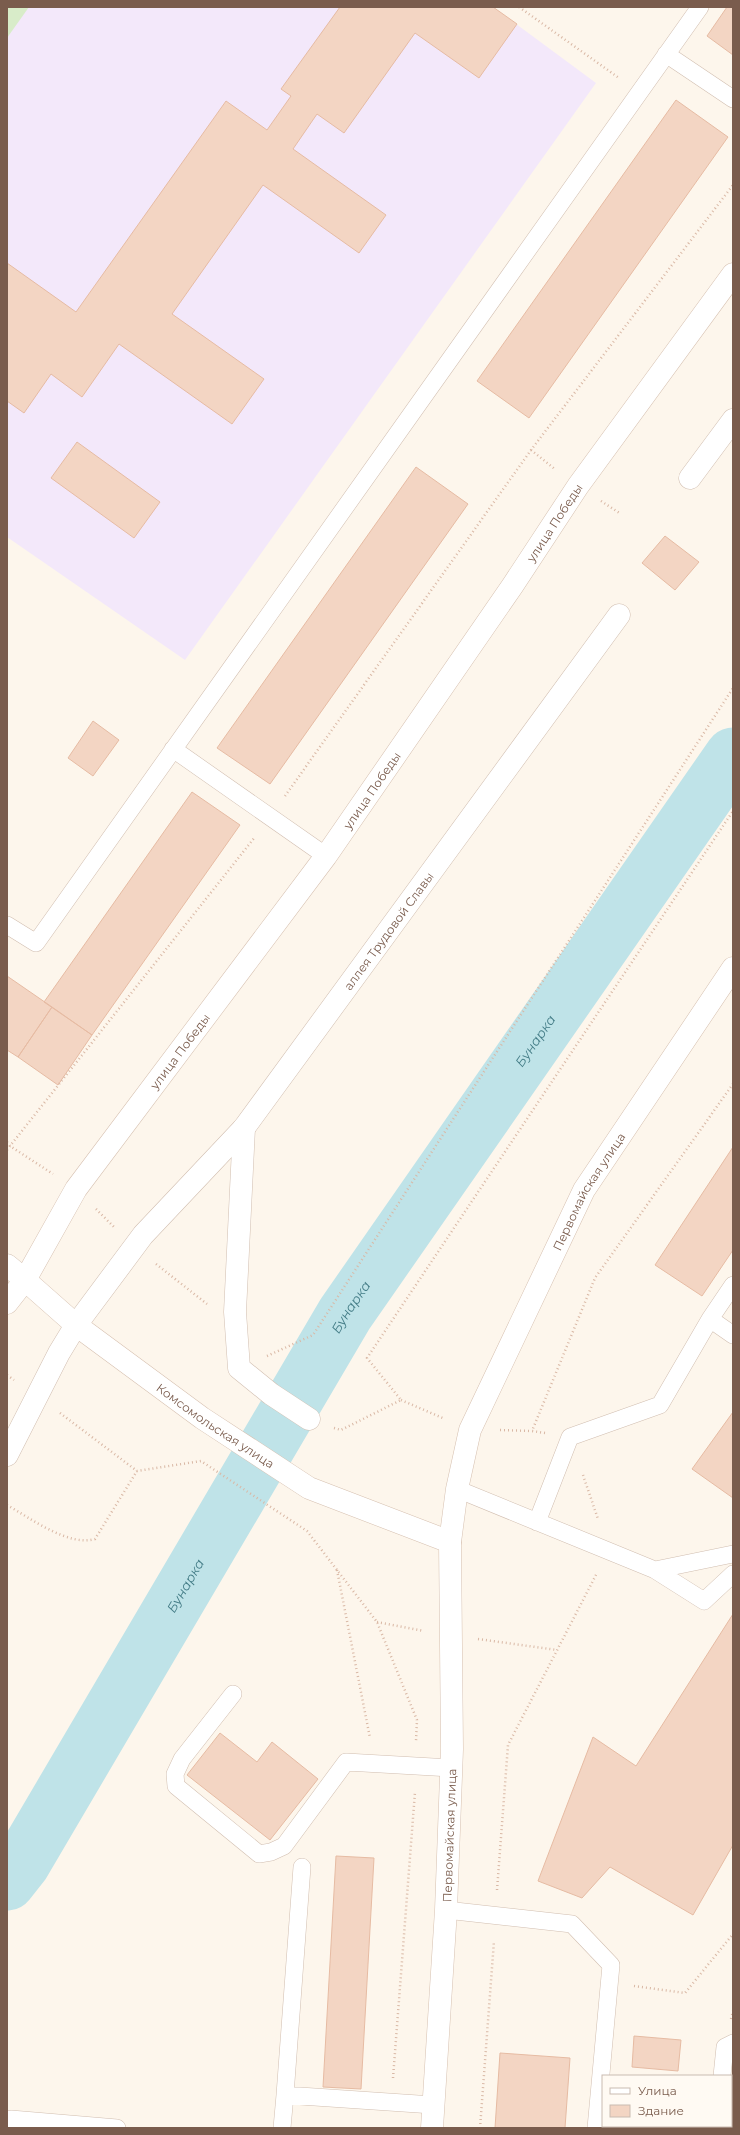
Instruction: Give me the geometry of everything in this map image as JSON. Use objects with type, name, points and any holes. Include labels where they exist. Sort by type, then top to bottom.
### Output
[{"type":"main road","name":"улица Победы","points":[[7,1304],[25,1280],[76,1189],[326,856],[513,585],[578,486],[733,274]]},
{"type":"main road","points":[[690,478],[733,420]]},
{"type":"main road","name":"аллея Трудовой Славы","points":[[7,1455],[59,1353],[76,1325],[143,1235],[244,1128],[619,615]]},
{"type":"main road","name":"Первомайская улица","points":[[432,2128],[446,1910],[451,1768],[450,1542],[457,1489],[470,1430],[584,1190],[733,968]]},
{"type":"main road","points":[[244,1128],[235,1312],[239,1368],[271,1394],[309,1419]]},
{"type":"main road","name":"Комсомольская улица","points":[[7,1265],[76,1325],[202,1418],[309,1488],[450,1542]]},
{"type":"lane","points":[[7,925],[36,943],[700,7]]},
{"type":"lane","points":[[666,54],[733,99]]},
{"type":"lane","points":[[173,749],[326,856]]},
{"type":"lane","points":[[537,1522],[570,1437],[660,1405],[710,1320],[733,1285]]},
{"type":"lane","points":[[710,1320],[733,1335]]},
{"type":"lane","points":[[457,1489],[655,1570],[704,1601],[733,1574]]},
{"type":"lane","points":[[655,1570],[733,1554]]},
{"type":"lane","points":[[233,1694],[182,1759],[175,1774],[176,1786],[259,1854],[271,1852],[284,1846],[346,1762],[451,1768]]},
{"type":"lane","points":[[282,2128],[302,1867]]},
{"type":"lane","points":[[446,1910],[572,1924],[611,1965],[596,2128]]},
{"type":"lane","points":[[722,2075],[725,2047],[733,2043]]},
{"type":"lane","points":[[285,2095],[433,2105]]},
{"type":"lane","points":[[12,2119],[117,2128]]},
{"type":"path","points":[[519,7],[598,63]]},
{"type":"path","points":[[7,1150],[270,818],[531,450],[733,185]]},
{"type":"path","points":[[239,1368],[313,1335],[733,688]]},
{"type":"path","points":[[309,1419],[341,1430],[401,1400],[367,1358],[733,811]]},
{"type":"path","points":[[480,2128],[508,1745],[609,1550],[570,1437],[532,1431],[595,1278],[733,1084]]},
{"type":"path","points":[[7,1142],[10,1146]]},
{"type":"path","points":[[38,1396],[137,1471],[201,1461],[307,1531],[377,1622],[417,1720],[415,1794],[391,2102]]},
{"type":"path","points":[[7,1505],[69,1538],[84,1542],[95,1539],[137,1471]]},
{"type":"path","points":[[337,1570],[375,1764]]},
{"type":"path","points":[[610,1982],[685,1993],[733,1934]]},
{"type":"shaded area","points":[[7,7],[493,7],[596,83],[185,660],[7,537]]},
{"type":"green space","points":[[7,7],[29,7],[7,38]]},
{"type":"building","points":[[340,7],[493,7],[517,24],[479,78],[415,33],[344,133],[317,114],[293,149],[386,215],[359,253],[263,185],[172,314],[264,379],[232,424],[119,344],[82,397],[51,374],[24,413],[7,401],[7,263],[76,312],[226,101],[267,130],[291,96],[281,89]]},
{"type":"building","points":[[727,7],[733,7],[733,55],[707,36]]},
{"type":"building","points":[[676,100],[728,137],[529,418],[477,381]]},
{"type":"building","points":[[77,442],[160,502],[134,538],[51,478]]},
{"type":"building","points":[[416,467],[468,504],[270,784],[217,748]]},
{"type":"building","points":[[665,536],[699,562],[675,590],[642,563]]},
{"type":"building","points":[[93,721],[119,740],[93,776],[68,758]]},
{"type":"building","points":[[192,792],[240,825],[92,1035],[44,1002]]},
{"type":"building","points":[[7,976],[52,1007],[18,1057],[7,1050]]},
{"type":"building","points":[[52,1007],[92,1035],[58,1085],[18,1057]]},
{"type":"building","points":[[733,1147],[733,1250],[702,1296],[655,1265]]},
{"type":"building","points":[[733,1412],[733,1498],[692,1469]]},
{"type":"building","points":[[733,1614],[733,1845],[693,1915],[610,1867],[582,1898],[538,1881],[593,1737],[636,1766]]},
{"type":"building","points":[[220,1733],[257,1762],[272,1742],[318,1779],[270,1840],[187,1775]]},
{"type":"building","points":[[336,1856],[374,1858],[361,2089],[323,2087]]},
{"type":"building","points":[[634,2036],[681,2040],[678,2071],[632,2067]]},
{"type":"building","points":[[500,2053],[570,2058],[565,2128],[495,2128]]},
{"type":"waterway","name":"Бунарка","points":[[7,1882],[22,1863],[345,1314],[733,756]]}]
